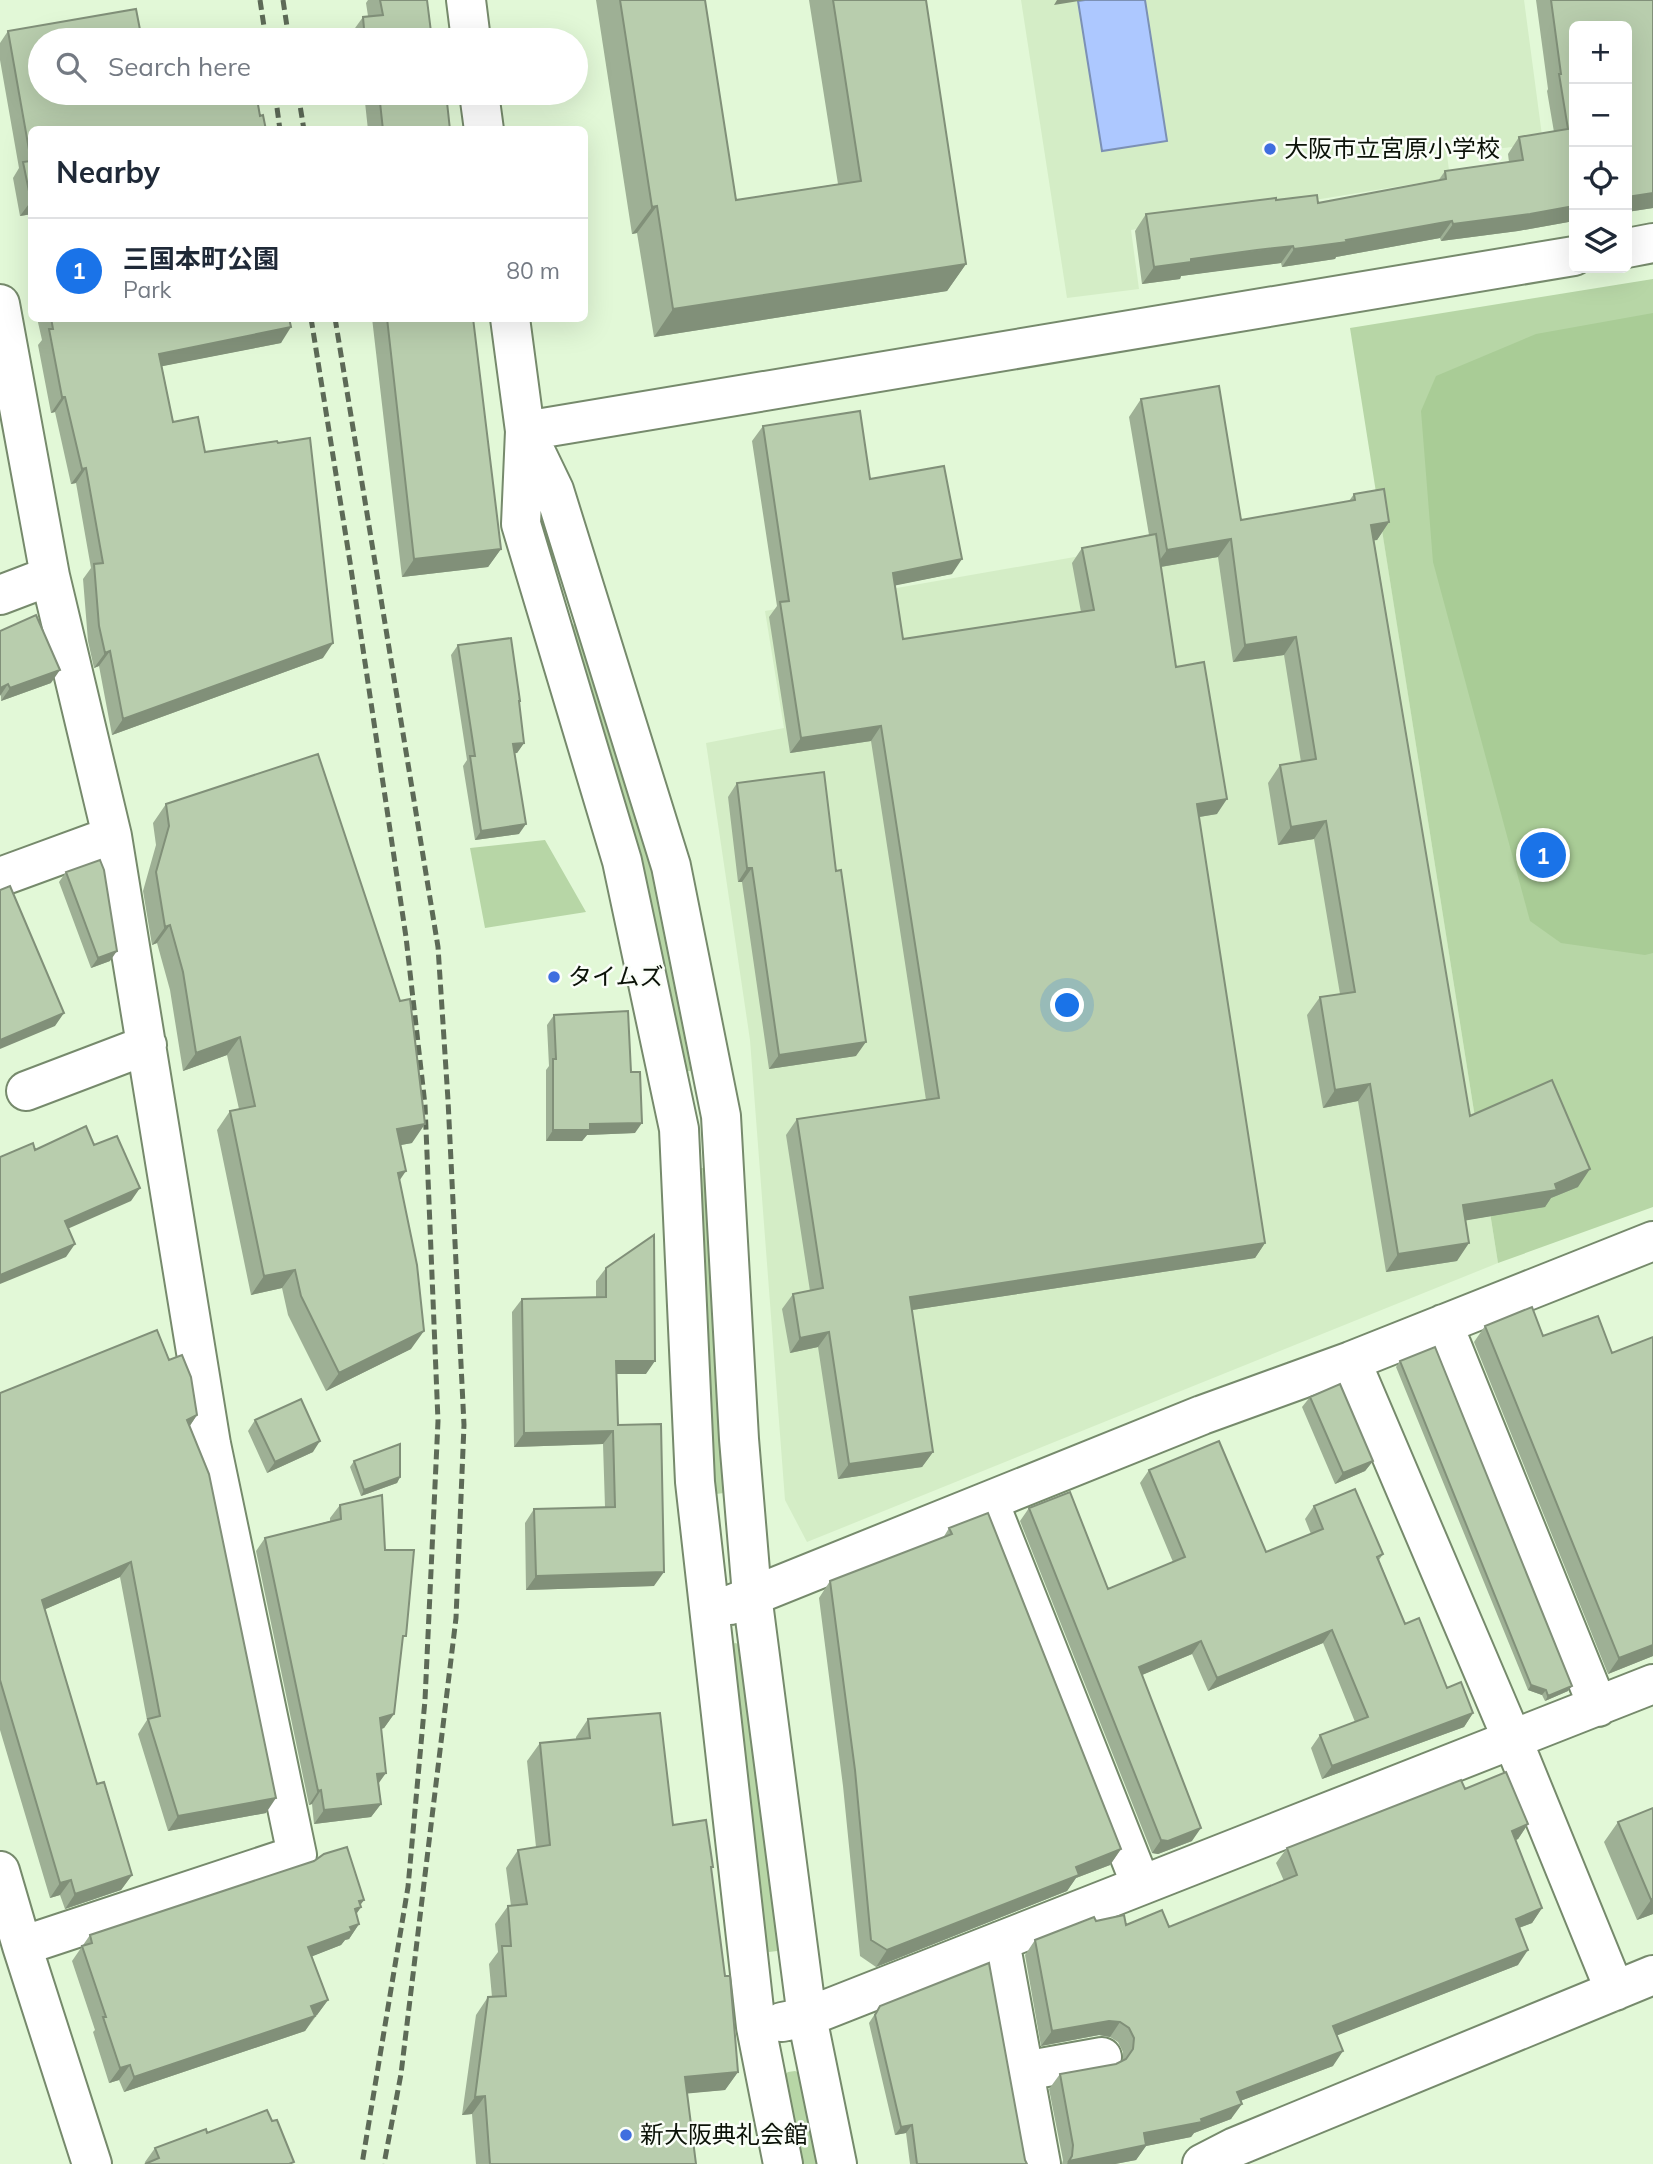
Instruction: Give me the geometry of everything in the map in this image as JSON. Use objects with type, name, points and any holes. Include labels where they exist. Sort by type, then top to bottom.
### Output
[{"type":"street","points":[[466,0],[470,28]]},
{"type":"street","points":[[481,105],[483,126]]},
{"type":"street","points":[[1632,247],[1653,243]]},
{"type":"street","points":[[525,431],[1569,257]]},
{"type":"street","points":[[0,304],[50,576],[111,836],[211,1444],[297,1855],[22,1946]]},
{"type":"street","points":[[511,322],[525,431],[521,524],[622,861],[679,1129],[695,1482],[756,2027],[783,2164]]},
{"type":"street","points":[[525,431],[554,490],[671,866],[721,1116],[739,1439],[752,1595],[807,2017],[837,2164]]},
{"type":"street","points":[[0,595],[50,576]]},
{"type":"street","points":[[0,877],[111,836]]},
{"type":"street","points":[[26,1091],[146,1045]]},
{"type":"street","points":[[679,1129],[721,1116]]},
{"type":"street","points":[[710,1613],[1202,1415],[1351,1361],[1653,1241]]},
{"type":"street","points":[[1443,1324],[1598,1707]]},
{"type":"street","points":[[1351,1361],[1513,1741],[1615,1990]]},
{"type":"street","points":[[989,1502],[1141,1885]]},
{"type":"street","points":[[756,2027],[807,2017],[1653,1684]]},
{"type":"street","points":[[0,1871],[92,2164]]},
{"type":"street","points":[[1000,1941],[1041,2164]]},
{"type":"street","points":[[1202,2164],[1235,2147],[1653,1975]]},
{"type":"street","points":[[1024,2071],[1102,2057]]},
{"type":"shaded area","name":"大阪市立宮原小学校","points":[[1021,0],[1524,0],[1543,143],[1447,155],[1450,178],[1131,230],[1139,289],[1067,298]]},
{"type":"shaded area","points":[[1653,279],[1653,1207],[1498,1263],[1350,328]]},
{"type":"shaded area","points":[[1653,313],[1653,953],[1645,955],[1561,943],[1530,921],[1433,562],[1421,411],[1436,376],[1536,334]]},
{"type":"shaded area","points":[[1378,504],[1498,1263],[807,1542],[785,1500],[750,1040],[706,743],[784,728],[765,611]]},
{"type":"shaded area","points":[[577,623],[652,850],[693,1071],[687,1071],[683,1067],[569,630]]},
{"type":"shaded area","points":[[545,840],[586,912],[485,928],[470,848]]},
{"type":"shaded area","points":[[699,1168],[708,1172],[724,1493],[708,1495]]},
{"type":"shaded area","points":[[731,1644],[740,1646],[781,1941],[777,1951],[769,1952],[759,1945]]},
{"type":"shaded area","points":[[788,2072],[802,2074],[821,2164],[797,2164],[780,2079]]},
{"type":"water","points":[[1145,0],[1167,141],[1102,151],[1078,1]]},
{"type":"building","points":[[380,0],[427,0],[430,28],[364,28],[363,17],[383,15]]},
{"type":"building","points":[[620,0],[705,0],[736,200],[861,181],[833,0],[926,0],[966,264],[673,309],[657,206],[652,207]]},
{"type":"building","points":[[1551,0],[1653,0],[1653,193],[1632,196],[1632,21],[1569,21],[1569,207],[1453,224],[1452,221],[1346,240],[1347,242],[1294,249],[1293,246],[1257,250],[1154,267],[1146,214],[1317,195],[1318,203],[1446,179],[1445,171],[1523,160],[1519,137],[1568,129]]},
{"type":"building","points":[[136,9],[140,28],[28,28],[28,105],[258,105],[265,126],[28,126],[28,144],[8,31]]},
{"type":"building","points":[[380,105],[447,105],[450,126],[383,126]]},
{"type":"building","points":[[28,161],[28,186],[23,162]]},
{"type":"building","points":[[52,322],[290,322],[291,327],[159,354],[173,422],[198,417],[205,452],[310,438],[333,643],[123,719],[110,651],[105,653],[99,626],[94,564],[103,563],[86,468],[82,469],[65,397],[62,397],[49,329],[53,329]]},
{"type":"building","points":[[387,322],[473,322],[501,549],[414,559]]},
{"type":"building","points":[[1219,386],[1241,520],[1355,500],[1354,494],[1384,489],[1389,522],[1371,525],[1470,1116],[1552,1080],[1590,1169],[1555,1184],[1557,1190],[1463,1205],[1469,1243],[1398,1254],[1370,1084],[1335,1090],[1320,997],[1355,992],[1326,821],[1291,827],[1280,765],[1316,759],[1296,637],[1245,645],[1231,539],[1167,550],[1141,399]]},
{"type":"building","points":[[860,411],[870,479],[944,466],[962,559],[893,573],[903,639],[1094,610],[1082,548],[1156,534],[1176,667],[1204,662],[1227,799],[1197,804],[1265,1243],[910,1297],[933,1452],[849,1464],[829,1332],[800,1338],[793,1294],[823,1288],[797,1119],[939,1098],[881,726],[801,738],[780,602],[789,601],[763,426]]},
{"type":"building","points":[[36,615],[60,670],[10,688],[8,684],[0,688],[0,631]]},
{"type":"building","points":[[511,638],[524,743],[513,744],[526,824],[481,831],[470,756],[475,756],[458,645]]},
{"type":"building","points":[[318,754],[400,1001],[410,999],[425,1124],[397,1129],[406,1171],[398,1173],[417,1265],[424,1331],[339,1373],[301,1296],[295,1270],[264,1276],[230,1111],[255,1106],[240,1037],[196,1053],[183,972],[170,925],[165,927],[156,872],[169,826],[166,804]]},
{"type":"building","points":[[824,772],[836,871],[841,870],[866,1042],[779,1055],[752,868],[747,868],[737,783]]},
{"type":"building","points":[[100,860],[117,951],[98,958],[66,872]]},
{"type":"building","points":[[10,886],[64,1013],[0,1040],[0,890]]},
{"type":"building","points":[[628,1011],[631,1072],[640,1072],[642,1123],[590,1124],[590,1130],[553,1130],[553,1059],[556,1059],[554,1015]]},
{"type":"building","points":[[86,1126],[94,1145],[117,1136],[140,1188],[65,1221],[75,1244],[0,1275],[0,1157],[33,1143],[35,1150]]},
{"type":"building","points":[[654,1235],[655,1361],[616,1361],[618,1425],[661,1424],[664,1572],[536,1576],[534,1509],[615,1507],[613,1431],[524,1433],[522,1299],[606,1297],[606,1268]]},
{"type":"building","points":[[1532,1307],[1543,1336],[1598,1316],[1612,1353],[1653,1337],[1653,1645],[1619,1658],[1485,1326]]},
{"type":"building","points":[[157,1330],[169,1360],[182,1355],[191,1377],[197,1415],[187,1420],[209,1474],[276,1798],[178,1816],[148,1719],[160,1716],[131,1562],[42,1600],[97,1784],[104,1782],[132,1875],[75,1894],[71,1880],[60,1883],[0,1680],[0,1393]]},
{"type":"building","points":[[1435,1347],[1572,1686],[1548,1696],[1546,1690],[1531,1685],[1400,1361]]},
{"type":"building","points":[[1340,1384],[1373,1461],[1343,1473],[1310,1397]]},
{"type":"building","points":[[301,1399],[320,1441],[275,1462],[255,1420]]},
{"type":"building","points":[[1219,1441],[1266,1552],[1323,1529],[1314,1506],[1355,1489],[1383,1554],[1377,1557],[1405,1624],[1419,1618],[1447,1688],[1461,1682],[1473,1713],[1332,1766],[1320,1735],[1368,1717],[1332,1630],[1217,1678],[1201,1641],[1139,1667],[1201,1828],[1168,1841],[1161,1840],[1029,1508],[1070,1492],[1108,1589],[1185,1557],[1149,1470]]},
{"type":"building","points":[[400,1444],[400,1477],[364,1490],[354,1461]]},
{"type":"building","points":[[382,1495],[385,1550],[414,1550],[406,1636],[403,1636],[394,1714],[380,1718],[386,1773],[377,1774],[381,1804],[324,1810],[265,1538],[341,1519],[340,1505]]},
{"type":"building","points":[[988,1513],[1121,1849],[1076,1867],[1079,1875],[887,1950],[871,1940],[855,1770],[830,1581],[952,1534],[949,1528]]},
{"type":"building","points":[[660,1713],[673,1825],[706,1820],[725,1976],[730,1976],[738,2072],[685,2077],[696,2164],[490,2164],[485,2096],[475,2097],[488,1997],[506,1996],[502,1946],[511,1946],[508,1906],[527,1904],[518,1850],[550,1845],[540,1743],[590,1738],[588,1719]]},
{"type":"building","points":[[1506,1772],[1528,1824],[1512,1831],[1542,1908],[1516,1919],[1528,1950],[1333,2026],[1343,2051],[1237,2092],[1242,2104],[1201,2119],[1202,2122],[1144,2133],[1146,2145],[1069,2161],[1073,2145],[1060,2074],[1116,2064],[1126,2059],[1133,2049],[1134,2038],[1129,2028],[1120,2022],[1109,2021],[1052,2031],[1035,1940],[1094,1917],[1096,1921],[1124,1915],[1126,1925],[1162,1910],[1169,1927],[1297,1875],[1287,1848],[1461,1780],[1465,1789]]},
{"type":"building","points":[[1653,1808],[1653,1899],[1651,1900],[1618,1822]]},
{"type":"building","points":[[347,1847],[364,1900],[359,1901],[361,1907],[355,1909],[359,1924],[350,1927],[352,1931],[308,1947],[328,2000],[311,2006],[315,2016],[134,2077],[130,2065],[120,2068],[82,1946],[92,1943],[90,1935],[314,1861],[324,1854]]},
{"type":"building","points":[[989,1963],[1027,2164],[917,2164],[912,2125],[901,2127],[875,2015],[880,2006]]},
{"type":"building","points":[[267,2110],[272,2121],[277,2120],[294,2162],[145,2164],[159,2158],[155,2148],[206,2129],[207,2133]]},
{"type":"railway","points":[[260,0],[264,28]]},
{"type":"railway","points":[[283,0],[287,28]]},
{"type":"railway","points":[[277,105],[279,126]]},
{"type":"railway","points":[[300,105],[303,126]]},
{"type":"railway","points":[[312,322],[406,937],[425,1105],[438,1421],[425,1700],[408,1887],[362,2164]]},
{"type":"railway","points":[[336,322],[438,947],[464,1425],[456,1618],[401,2074],[384,2164]]},
{"type":"place","name":"大阪市立宮原小学校","points":[[1270,149]]},
{"type":"place","name":"三国本町公園","points":[[1543,855]]},
{"type":"place","name":"タイムズ","points":[[554,977]]},
{"type":"place","name":"新大阪典礼会館","points":[[626,2135]]}]
